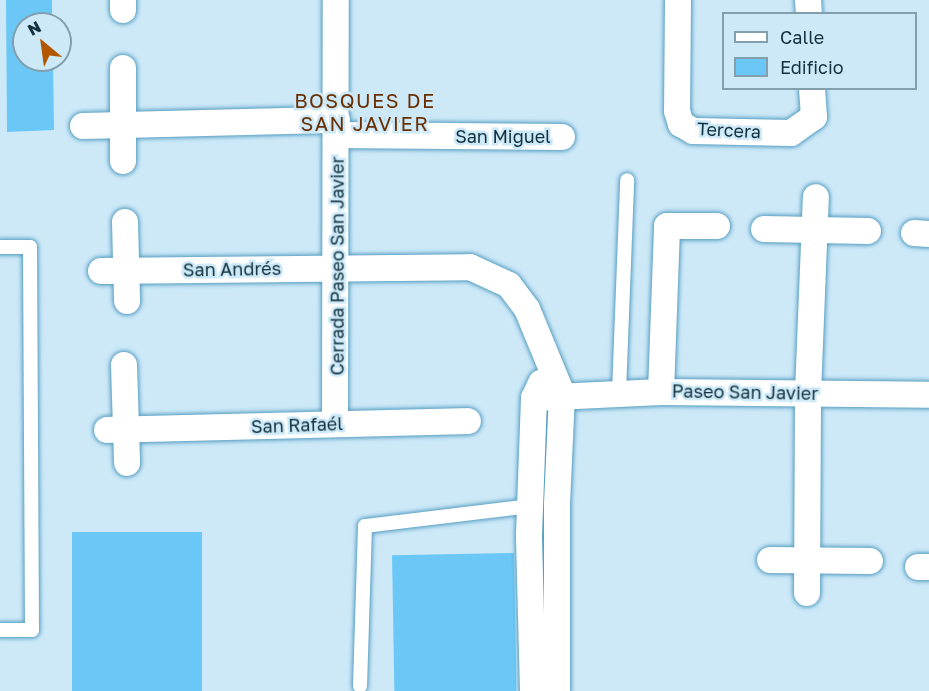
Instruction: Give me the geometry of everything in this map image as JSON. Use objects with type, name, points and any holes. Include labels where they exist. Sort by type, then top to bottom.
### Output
[{"type":"street","name":"Cerrada Paseo San Javier","points":[[335,424],[338,268],[336,0]]},
{"type":"street","name":"Tercera","points":[[678,0],[677,111],[681,124],[693,131],[791,133],[814,117],[812,90]]},
{"type":"street","points":[[123,68],[123,161]]},
{"type":"street","name":"San Miguel","points":[[83,126],[337,128],[562,137]]},
{"type":"street","points":[[807,593],[808,393],[816,197]]},
{"type":"street","points":[[125,222],[128,301]]},
{"type":"street","points":[[661,392],[667,226],[717,226]]},
{"type":"street","points":[[764,229],[868,231]]},
{"type":"street","points":[[338,268],[470,267],[509,285],[527,309],[562,394],[556,691]]},
{"type":"street","name":"San Andrés","points":[[101,271],[338,268]]},
{"type":"street","points":[[124,365],[117,430],[127,462]]},
{"type":"street","points":[[533,691],[530,506],[534,398],[549,367]]},
{"type":"street","name":"Paseo San Javier","points":[[534,398],[562,394],[661,392],[929,395]]},
{"type":"street","name":"San Rafaél","points":[[117,430],[468,421]]},
{"type":"street","points":[[770,560],[870,561]]},
{"type":"street","points":[[530,568],[557,566]]},
{"type":"lane","points":[[619,393],[627,180]]},
{"type":"lane","points":[[0,247],[30,247],[32,630],[0,630]]},
{"type":"lane","points":[[360,686],[365,526],[530,506]]},
{"type":"building","points":[[6,0],[52,0],[52,12],[12,12],[12,72],[53,72],[54,130],[7,132]]},
{"type":"building","points":[[72,532],[202,532],[202,691],[72,691]]},
{"type":"building","points":[[514,553],[516,691],[394,691],[392,555]]},
{"type":"district","name":"BOSQUES DE SAN JAVIER","points":[[365,112]]}]
